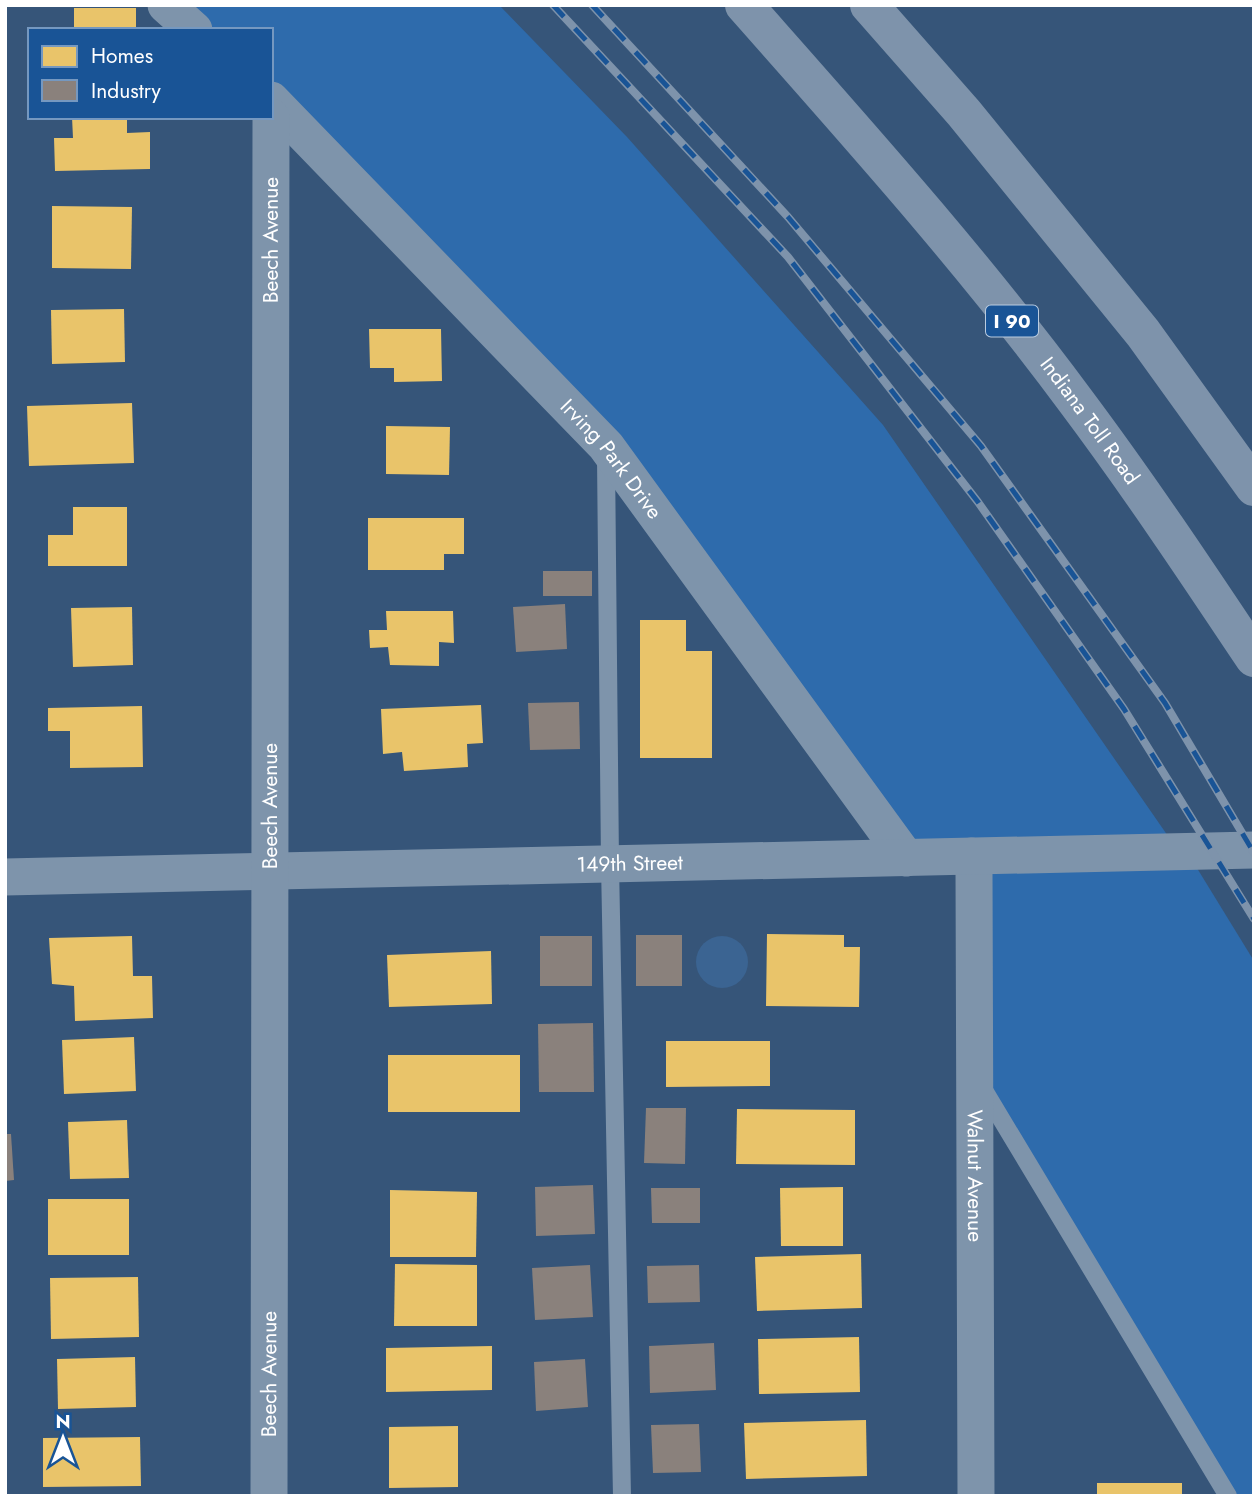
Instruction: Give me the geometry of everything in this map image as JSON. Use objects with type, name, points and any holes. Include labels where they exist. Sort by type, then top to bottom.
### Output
[{"type":"highway","name":"Indiana Toll Road","points":[[744,5],[908,189],[1075,399],[1254,658]]},
{"type":"highway","points":[[869,5],[964,113],[1143,333],[1254,487]]},
{"type":"street","points":[[166,5],[192,28]]},
{"type":"street","name":"Irving Park Drive","points":[[273,102],[606,446],[906,858]]},
{"type":"street","name":"Beech Avenue","points":[[269,1496],[271,119]]},
{"type":"street","name":"149th Street","points":[[5,877],[1254,850]]},
{"type":"street","name":"Walnut Avenue","points":[[971,856],[974,870],[976,1496]]},
{"type":"lane","points":[[606,446],[610,864],[622,1496]]},
{"type":"lane","points":[[973,1072],[1228,1496]]},
{"type":"shaded area","points":[[166,5],[499,5],[627,137],[883,425],[1179,852],[906,858],[606,446],[273,102],[273,28],[192,28]]},
{"type":"shaded area","points":[[1192,860],[1254,961],[1254,1496],[1228,1496],[973,1072],[974,870]]},
{"type":"shaded area","points":[[722,936],[741,943],[748,962],[741,981],[722,988],[703,981],[696,962],[703,943]]},
{"type":"building: Homes","points":[[74,8],[136,8],[136,28],[74,28]]},
{"type":"building: Homes","points":[[72,119],[127,119],[127,133],[150,132],[150,169],[55,171],[54,138],[73,138]]},
{"type":"building: Homes","points":[[52,206],[132,207],[131,269],[52,268]]},
{"type":"building: Homes","points":[[124,309],[125,362],[52,364],[51,310]]},
{"type":"building: Homes","points":[[369,329],[441,329],[442,381],[394,382],[394,368],[370,368]]},
{"type":"building: Homes","points":[[132,403],[134,463],[29,466],[27,406]]},
{"type":"building: Homes","points":[[386,426],[450,427],[449,475],[386,474]]},
{"type":"building: Homes","points":[[73,507],[127,507],[127,566],[48,566],[48,535],[73,535]]},
{"type":"building: Homes","points":[[368,518],[464,518],[464,554],[444,554],[444,570],[368,570]]},
{"type":"building: Homes","points":[[132,607],[133,665],[73,667],[71,608]]},
{"type":"building: Homes","points":[[386,611],[453,611],[454,643],[439,642],[439,666],[390,665],[388,647],[370,648],[369,630],[387,630]]},
{"type":"building: Homes","points":[[640,620],[686,620],[686,651],[712,651],[712,758],[640,758]]},
{"type":"building: Homes","points":[[481,705],[483,743],[467,744],[468,767],[404,771],[402,752],[383,754],[381,709]]},
{"type":"building: Homes","points":[[142,706],[143,767],[70,768],[70,731],[48,731],[48,708]]},
{"type":"building: Homes","points":[[767,934],[844,935],[844,947],[860,947],[859,1007],[766,1006]]},
{"type":"building: Homes","points":[[132,936],[133,976],[152,976],[153,1018],[75,1021],[74,986],[52,984],[49,938]]},
{"type":"building: Homes","points":[[491,951],[492,1004],[389,1007],[387,955]]},
{"type":"building: Homes","points":[[134,1037],[136,1091],[64,1094],[62,1040]]},
{"type":"building: Homes","points":[[666,1041],[770,1041],[770,1086],[666,1087]]},
{"type":"building: Homes","points":[[388,1055],[520,1055],[520,1112],[388,1112]]},
{"type":"building: Homes","points":[[737,1109],[855,1110],[855,1165],[736,1164]]},
{"type":"building: Homes","points":[[127,1120],[129,1178],[70,1179],[68,1122]]},
{"type":"building: Homes","points":[[843,1187],[843,1246],[781,1246],[780,1188]]},
{"type":"building: Homes","points":[[390,1190],[477,1192],[476,1257],[390,1257]]},
{"type":"building: Homes","points":[[48,1199],[129,1199],[129,1255],[48,1255]]},
{"type":"building: Homes","points":[[861,1254],[862,1308],[757,1311],[755,1257]]},
{"type":"building: Homes","points":[[395,1264],[477,1265],[477,1326],[394,1326]]},
{"type":"building: Homes","points":[[138,1277],[139,1337],[51,1339],[50,1278]]},
{"type":"building: Homes","points":[[859,1337],[860,1392],[759,1394],[758,1339]]},
{"type":"building: Homes","points":[[492,1346],[492,1390],[386,1392],[386,1348]]},
{"type":"building: Homes","points":[[135,1357],[136,1407],[58,1409],[57,1359]]},
{"type":"building: Homes","points":[[866,1420],[867,1476],[746,1479],[744,1423]]},
{"type":"building: Homes","points":[[458,1426],[458,1487],[389,1488],[389,1427]]},
{"type":"building: Homes","points":[[140,1437],[141,1486],[43,1487],[43,1438]]},
{"type":"building: Homes","points":[[1097,1483],[1182,1483],[1182,1496],[1097,1496]]},
{"type":"building: Industry","points":[[543,571],[592,571],[592,596],[543,596]]},
{"type":"building: Industry","points":[[565,604],[567,649],[516,652],[513,607]]},
{"type":"building: Industry","points":[[579,702],[580,749],[530,750],[528,703]]},
{"type":"building: Industry","points":[[636,935],[682,935],[682,986],[636,986]]},
{"type":"building: Industry","points":[[540,936],[592,936],[592,986],[540,986]]},
{"type":"building: Industry","points":[[593,1023],[594,1092],[539,1092],[538,1024]]},
{"type":"building: Industry","points":[[646,1108],[686,1108],[685,1164],[644,1163]]},
{"type":"building: Industry","points":[[5,1134],[11,1134],[14,1180],[5,1181]]},
{"type":"building: Industry","points":[[593,1185],[595,1234],[536,1236],[535,1187]]},
{"type":"building: Industry","points":[[651,1188],[700,1188],[700,1223],[652,1223]]},
{"type":"building: Industry","points":[[590,1265],[593,1317],[535,1320],[532,1268]]},
{"type":"building: Industry","points":[[699,1265],[700,1302],[648,1303],[647,1266]]},
{"type":"building: Industry","points":[[714,1343],[716,1390],[650,1393],[649,1346]]},
{"type":"building: Industry","points":[[585,1359],[588,1407],[536,1411],[534,1362]]},
{"type":"building: Industry","points":[[699,1424],[701,1472],[653,1473],[651,1425]]},
{"type":"railway","points":[[553,5],[788,257],[978,502],[1124,709],[1254,919]]},
{"type":"railway","points":[[592,5],[788,217],[981,446],[1165,703],[1254,853]]}]
